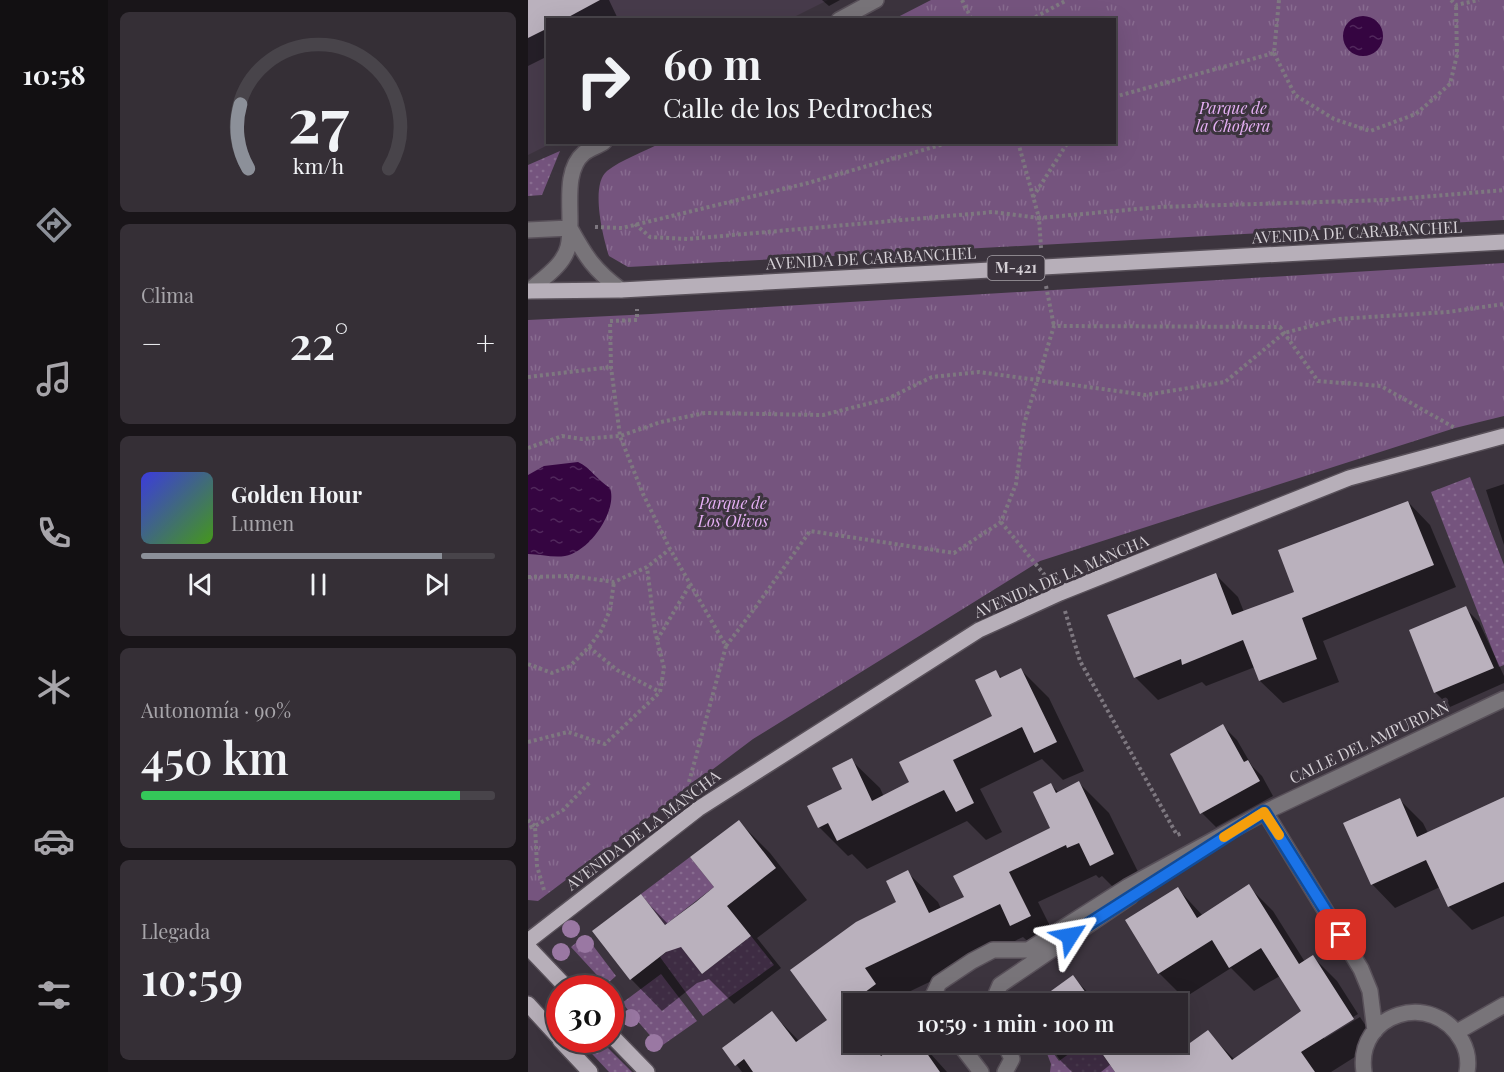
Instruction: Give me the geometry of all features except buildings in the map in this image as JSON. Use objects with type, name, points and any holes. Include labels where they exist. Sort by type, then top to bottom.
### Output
[{"type":"main road","name":"AVENIDA DE CARABANCHEL","points":[[529,291],[629,289],[1504,242]]},
{"type":"main road","name":"AVENIDA DE LA MANCHA","points":[[528,941],[698,809],[979,630],[1060,593],[1349,478],[1504,436]]},
{"type":"main road","points":[[528,947],[555,975]]},
{"type":"main road","points":[[528,1004],[546,1024]]},
{"type":"main road","points":[[624,1048],[647,1072]]},
{"type":"main road","points":[[573,1053],[590,1072]]},
{"type":"street","points":[[843,18],[876,0]]},
{"type":"street","points":[[529,291],[561,261],[568,248],[570,186],[574,168],[583,154],[600,144]]},
{"type":"street","points":[[528,230],[570,228]]},
{"type":"street","points":[[570,228],[589,261],[603,276],[629,289]]},
{"type":"street","name":"CALLE DEL AMPURDAN","points":[[934,993],[939,983],[993,950],[1028,950],[1126,886],[1264,812],[1504,699]]},
{"type":"street","points":[[1264,812],[1361,969],[1370,991],[1375,1031]]},
{"type":"street","name":"CALLE DEL AMPURDAN","points":[[997,993],[1000,985],[1110,909],[1250,820]]},
{"type":"street","points":[[1457,1032],[1504,1005]]},
{"type":"street","points":[[1364,1072],[1364,1053],[1375,1031],[1385,1021],[1409,1012],[1423,1012],[1436,1016],[1457,1032],[1466,1047],[1467,1072]]},
{"type":"street","points":[[966,1053],[981,1072]]},
{"type":"street","points":[[1005,1072],[1012,1059],[1009,1053]]},
{"type":"path","points":[[962,0],[971,18]]},
{"type":"path","points":[[1034,18],[1067,0]]},
{"type":"path","points":[[1279,0],[1274,53],[1295,94],[1334,119],[1370,131],[1416,114],[1450,84],[1457,55],[1456,5],[1451,0]]},
{"type":"path","points":[[1456,5],[1479,0]]},
{"type":"path","points":[[1116,96],[1274,53]]},
{"type":"path","points":[[926,150],[929,144]]},
{"type":"path","points":[[595,227],[622,228],[808,183],[945,144]]},
{"type":"path","points":[[1018,144],[1038,218]]},
{"type":"path","points":[[1033,197],[1067,144]]},
{"type":"path","points":[[635,224],[650,237],[688,239],[993,212],[1038,218],[1159,207],[1385,200],[1504,190]]},
{"type":"path","points":[[629,289],[637,320],[610,321],[611,367],[620,436],[643,494],[670,549],[726,646]]},
{"type":"path","points":[[528,448],[562,436],[582,439],[620,436],[661,422],[705,413],[823,415],[887,399],[932,377],[979,372],[1146,395],[1225,382],[1284,333],[1338,319],[1449,312],[1504,304]]},
{"type":"path","points":[[689,782],[726,646],[756,608],[810,531],[954,553],[1001,522],[1016,484],[1024,424],[1054,326],[1280,327],[1318,381],[1381,386],[1455,428]]},
{"type":"path","points":[[528,377],[611,367]]},
{"type":"path","points":[[1001,522],[1060,593],[1080,661],[1176,835],[1186,831]]},
{"type":"path","points":[[528,578],[572,576],[614,582],[647,567],[670,549]]},
{"type":"path","points":[[528,742],[568,732],[605,744],[660,692],[664,669],[657,640],[647,567]]},
{"type":"path","points":[[528,664],[552,673],[570,666],[601,631],[610,610],[614,582]]},
{"type":"path","points":[[657,640],[691,583]]},
{"type":"path","points":[[589,647],[617,670],[660,692]]},
{"type":"path","points":[[528,828],[563,810],[590,782]]},
{"type":"path","points":[[528,820],[535,826],[537,866],[544,890]]},
{"type":"shaded area","points":[[528,0],[828,0],[792,18],[546,18],[546,144],[550,144],[528,155]]},
{"type":"green space","name":"Parque de la Chopera","points":[[931,0],[1504,0],[1504,220],[628,267],[609,256],[599,212],[599,188],[602,178],[607,171],[619,163],[659,144],[1116,144],[1116,18],[896,18]]},
{"type":"green space","points":[[560,151],[542,195],[528,196],[528,165]]},
{"type":"green space","name":"Parque de Los Olivos","points":[[1504,263],[1504,416],[1455,428],[1040,561],[753,739],[538,901],[528,900],[528,320]]},
{"type":"green space","points":[[1470,477],[1504,565],[1504,665],[1499,667],[1431,492]]},
{"type":"green space","points":[[690,857],[714,887],[665,925],[641,894]]},
{"type":"green space","points":[[585,935],[615,975],[597,975],[571,947]]},
{"type":"green space","points":[[751,936],[774,965],[703,1016],[660,957],[678,943],[702,974]]},
{"type":"green space","points":[[661,974],[697,1021],[660,1047],[624,1005],[624,1002]]},
{"type":"green space","points":[[591,1053],[613,1053],[632,1072],[609,1072]]},
{"type":"green space","points":[[1047,1053],[1053,1053],[1059,1061],[1070,1053],[1101,1053],[1115,1072],[1050,1072],[1051,1064]]},
{"type":"water","points":[[1363,16],[1371,17],[1377,22],[1382,28],[1382,44],[1377,50],[1371,55],[1363,56],[1355,55],[1349,50],[1344,44],[1343,36],[1344,28],[1349,22],[1355,17]]},
{"type":"water","points":[[578,462],[610,488],[610,508],[606,519],[592,539],[574,553],[565,556],[528,554],[528,475],[544,466]]},
{"type":"slow traffic","points":[[1224,837],[1264,812],[1279,835]]},
{"type":"route","points":[[1070,936],[1264,812],[1341,935]]}]
